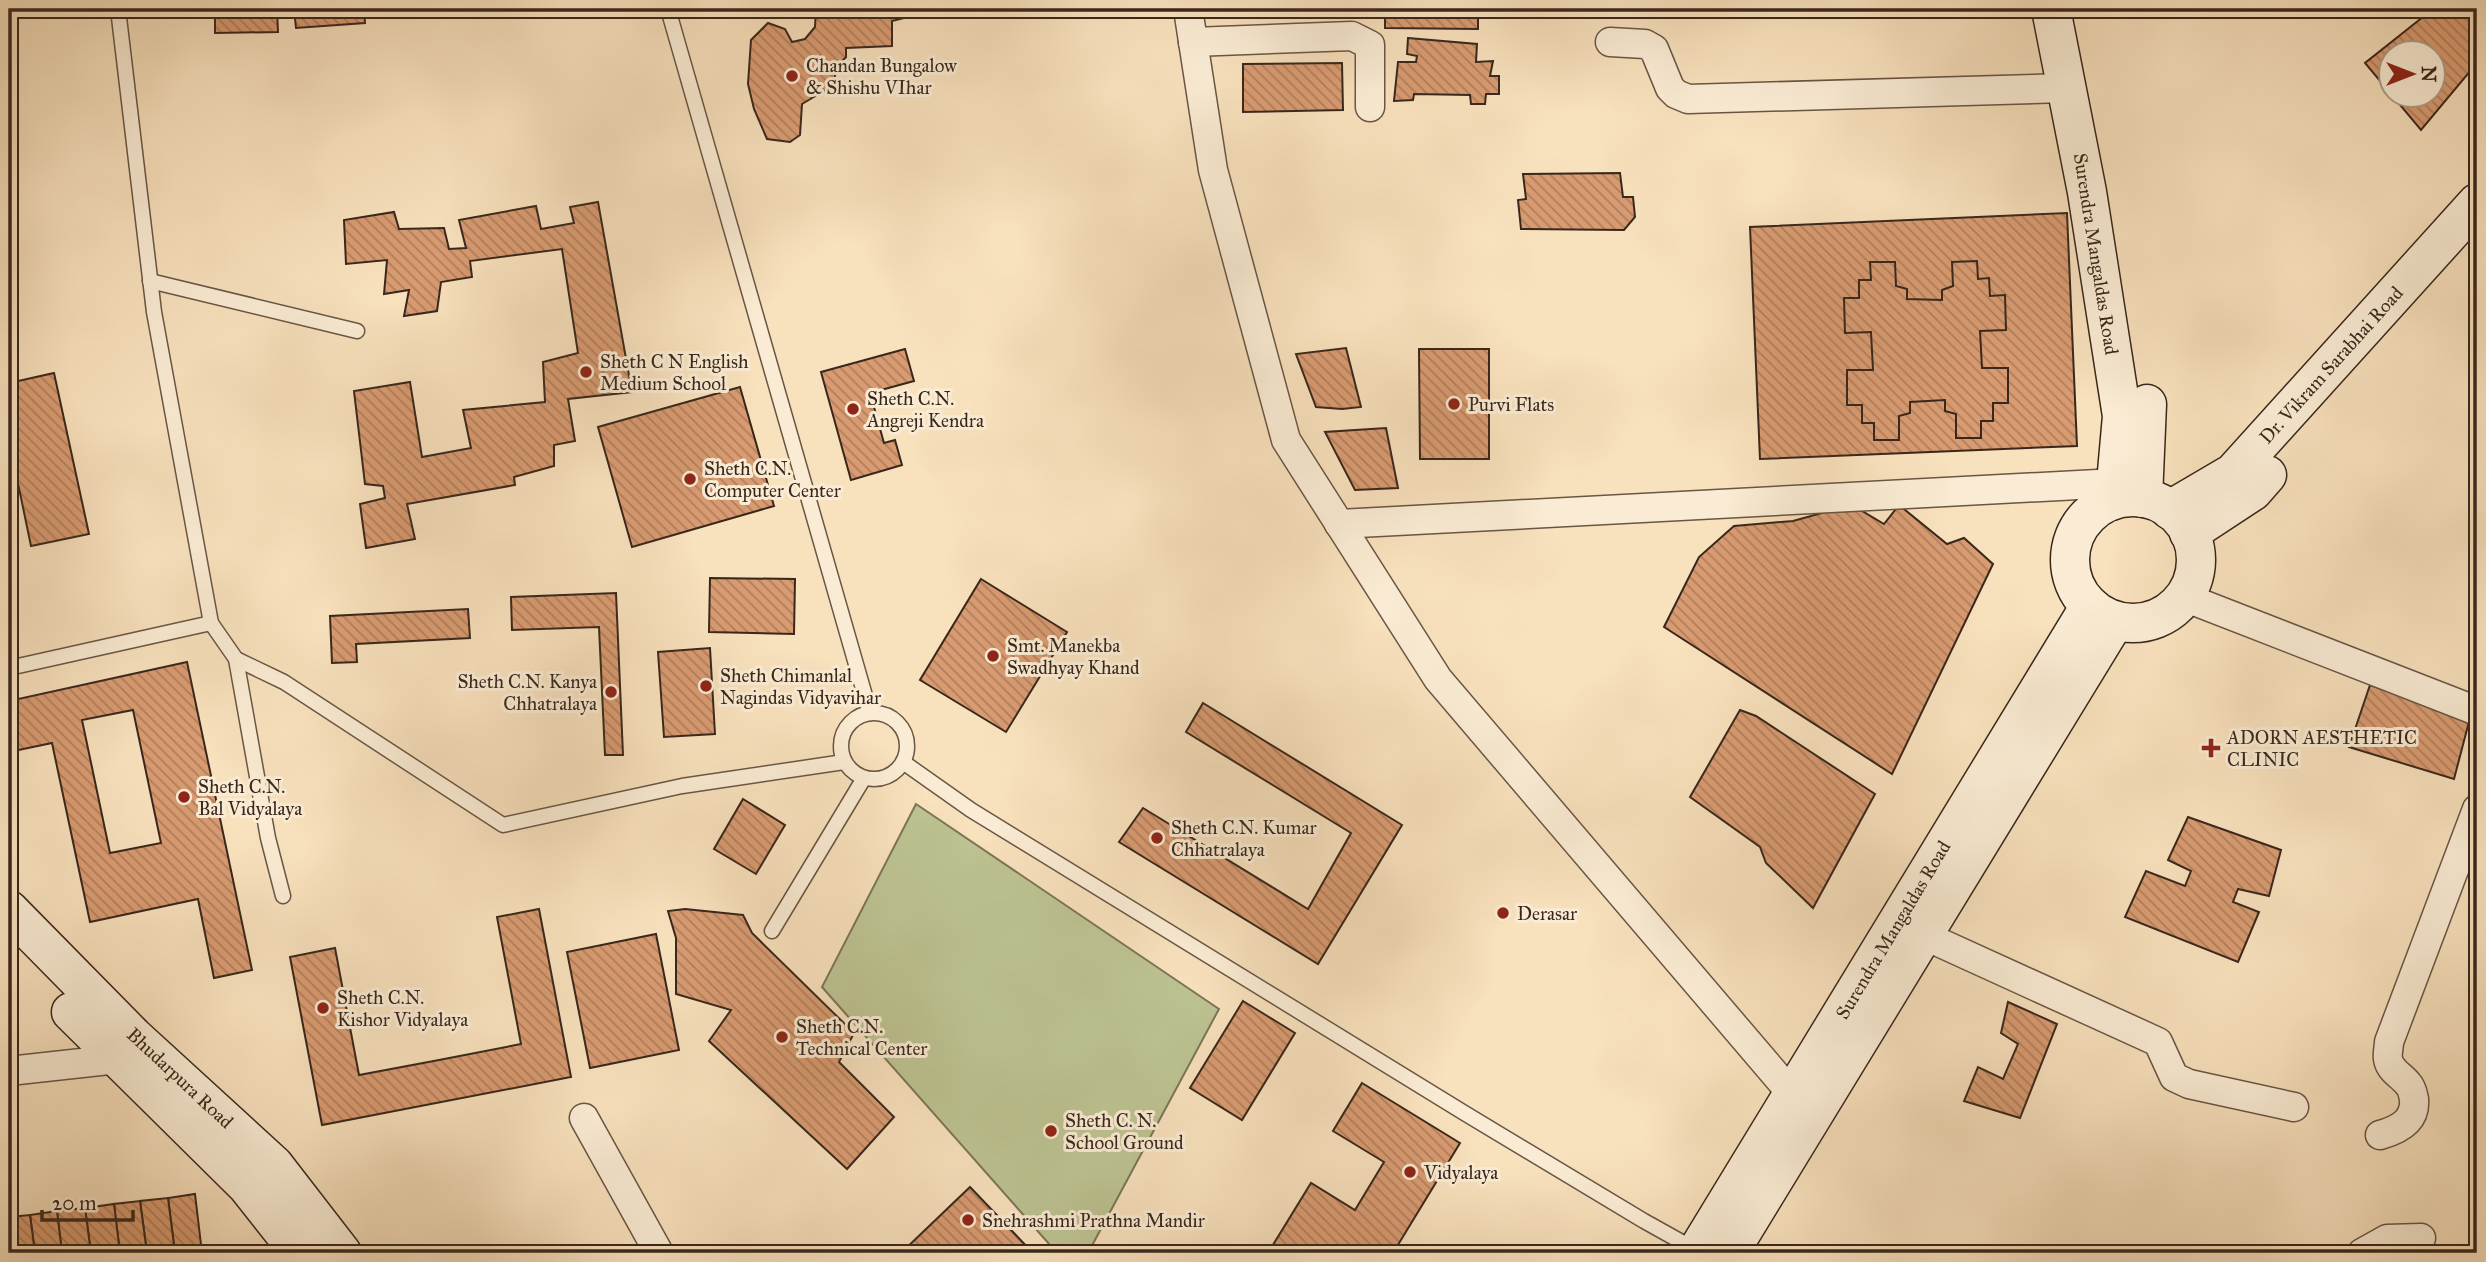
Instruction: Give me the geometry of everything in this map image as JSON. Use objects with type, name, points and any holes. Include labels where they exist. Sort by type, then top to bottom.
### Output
[{"type":"main road","name":"Surendra Mangaldas Road","points":[[2051,9],[2087,192],[2122,416],[2146,505]]},
{"type":"main road","name":"Surendra Mangaldas Road","points":[[2078,9],[2113,187],[2148,412],[2146,505]]},
{"type":"main road","name":"Dr. Vikram Sarabhai Road","points":[[2146,505],[2233,473],[2477,203]]},
{"type":"main road","name":"Dr. Vikram Sarabhai Road","points":[[2146,505],[2253,491],[2477,243]]},
{"type":"main road","points":[[2146,505],[2194,548],[2195,564],[2193,579],[2184,597],[2170,611],[2153,620],[2134,623],[2103,613],[2077,590],[2071,569],[2071,548],[2079,528],[2093,512],[2146,505]]},
{"type":"main road","name":"Surendra Mangaldas Road","points":[[1707,1252],[1923,935],[2103,613]]},
{"type":"main road","name":"Surendra Mangaldas Road","points":[[1707,1252],[1792,1094],[2103,613]]},
{"type":"main road","name":"Bhudarpura Road","points":[[9,910],[247,1186],[300,1253]]},
{"type":"main road","name":"Bhudarpura Road","points":[[9,947],[130,1051],[275,1165],[342,1253]]},
{"type":"street","points":[[1188,9],[1213,170],[1286,440],[1438,679],[1792,1094]]},
{"type":"street","points":[[1193,42],[1352,36],[1370,45],[1370,107]]},
{"type":"street","points":[[1609,42],[1645,44],[1654,49],[1670,88],[1688,99],[2066,88]]},
{"type":"street","points":[[1339,524],[2146,505]]},
{"type":"street","points":[[2184,597],[2477,711]]},
{"type":"street","points":[[2380,1135],[2395,1130],[2412,1115],[2413,1094],[2410,1085],[2392,1068],[2387,1058],[2389,1042],[2477,809]]},
{"type":"street","points":[[1923,935],[2158,1042],[2174,1077],[2189,1084],[2294,1107]]},
{"type":"street","points":[[9,1071],[130,1051]]},
{"type":"street","points":[[584,1118],[659,1253]]},
{"type":"street","points":[[2362,1253],[2387,1238],[2421,1238]]},
{"type":"lane","points":[[118,9],[154,312],[211,622],[236,659],[268,838],[283,897]]},
{"type":"lane","points":[[668,9],[870,713]]},
{"type":"lane","points":[[150,281],[357,331]]},
{"type":"lane","points":[[9,668],[211,622]]},
{"type":"lane","points":[[236,659],[284,682],[503,825],[682,786],[844,762]]},
{"type":"lane","points":[[870,713],[883,714],[894,720],[903,730],[906,743],[903,762],[890,775],[877,779],[864,778],[853,772],[844,762],[842,737],[848,725],[858,717],[870,713]]},
{"type":"lane","points":[[903,762],[982,817],[1442,1100],[1644,1221],[1707,1252]]},
{"type":"lane","points":[[772,931],[864,778]]},
{"type":"green space","name":"Sheth C. N. School Ground","points":[[916,804],[1219,1009],[1088,1253],[1057,1253],[822,987]]},
{"type":"building","points":[[215,9],[277,9],[278,32],[215,33]]},
{"type":"building","points":[[294,9],[364,9],[365,23],[296,28]]},
{"type":"building","name":"Chandan Bungalow & Shishu VIhar","points":[[816,9],[904,9],[904,18],[892,21],[892,46],[846,48],[846,57],[836,68],[834,85],[802,104],[800,135],[790,142],[767,139],[754,109],[748,84],[751,40],[768,23],[785,29],[792,42],[805,39],[815,27]]},
{"type":"building","points":[[1385,9],[1478,9],[1478,29],[1385,28]]},
{"type":"building","points":[[2433,9],[2477,9],[2477,63],[2448,98],[2448,38],[2396,38]]},
{"type":"building","points":[[1408,38],[1477,44],[1476,62],[1493,61],[1490,76],[1499,76],[1499,94],[1486,94],[1485,104],[1471,104],[1470,95],[1414,94],[1413,100],[1394,101],[1398,62],[1416,62],[1417,56],[1407,54]]},
{"type":"building","points":[[2378,53],[2378,79],[2365,63]]},
{"type":"building","points":[[1342,63],[1343,110],[1243,112],[1243,64]]},
{"type":"building","points":[[2403,108],[2439,108],[2421,130]]},
{"type":"building","points":[[1620,173],[1623,197],[1633,197],[1635,217],[1624,230],[1521,229],[1518,200],[1526,199],[1523,174]]},
{"type":"building","name":"Sheth C N English Medium School","points":[[598,202],[632,392],[568,399],[575,441],[554,445],[554,466],[514,477],[515,485],[407,504],[415,539],[366,548],[360,504],[385,498],[383,486],[365,484],[354,391],[410,382],[422,457],[471,448],[463,410],[545,402],[543,362],[578,353],[562,249],[470,261],[472,277],[441,282],[437,311],[404,316],[409,290],[384,294],[387,260],[346,264],[344,220],[394,212],[399,229],[444,228],[449,249],[466,248],[459,220],[536,206],[541,229],[574,223],[570,207]]},
{"type":"building","points":[[2067,213],[2077,446],[1760,459],[1750,227]]},
{"type":"building","points":[[1977,261],[1978,279],[1989,278],[1990,296],[2005,295],[2006,330],[1980,331],[1982,368],[2008,368],[2008,403],[1993,403],[1993,421],[1981,421],[1981,438],[1956,438],[1956,414],[1945,411],[1945,400],[1910,402],[1910,413],[1899,416],[1899,440],[1874,440],[1874,423],[1862,423],[1862,405],[1847,405],[1847,370],[1873,370],[1871,332],[1845,333],[1844,298],[1859,298],[1859,280],[1871,280],[1870,262],[1895,262],[1896,286],[1907,289],[1907,299],[1942,300],[1942,290],[1953,286],[1952,262]]},
{"type":"building","points":[[1346,348],[1361,407],[1316,407],[1296,354]]},
{"type":"building","name":"Sheth C.N. Angreji Kendra","points":[[905,349],[914,381],[870,393],[884,443],[895,440],[902,465],[851,480],[821,372]]},
{"type":"building","name":"Purvi Flats","points":[[1419,349],[1489,349],[1489,459],[1420,459]]},
{"type":"building","points":[[54,373],[89,534],[31,546],[9,440],[9,383]]},
{"type":"building","name":"Sheth C.N. Computer Center","points":[[740,387],[774,506],[632,547],[598,427]]},
{"type":"building","points":[[1386,428],[1398,488],[1355,490],[1325,432]]},
{"type":"building","points":[[1847,502],[1884,524],[1899,505],[1947,544],[1964,538],[1993,564],[1892,774],[1664,627],[1699,557],[1734,526],[1793,521],[1829,511]]},
{"type":"building","points":[[710,578],[795,579],[794,634],[709,632]]},
{"type":"building","name":"Smt. Manekba Swadhyay Khand","points":[[981,579],[1067,632],[1006,732],[920,680]]},
{"type":"building","name":"Sheth C.N. Kanya Chhatralaya","points":[[616,593],[623,755],[605,755],[599,627],[512,630],[511,597]]},
{"type":"building","points":[[468,609],[470,638],[356,644],[357,662],[332,663],[330,616]]},
{"type":"building","points":[[710,648],[715,734],[664,737],[658,652]]},
{"type":"building","name":"Sheth C.N. Bal Vidyalaya","points":[[187,662],[252,970],[214,978],[198,899],[90,922],[52,743],[9,752],[9,701]],"holes":[[[133,710],[161,843],[110,853],[82,720]]]},
{"type":"building","points":[[2370,685],[2470,718],[2454,779],[2349,747]]},
{"type":"building","name":"Sheth C.N. Kumar Chhatralaya","points":[[1203,703],[1402,825],[1318,964],[1119,842],[1143,808],[1308,909],[1351,833],[1186,732]]},
{"type":"building","points":[[1740,710],[1756,716],[1875,794],[1813,908],[1766,863],[1760,847],[1690,797]]},
{"type":"building","points":[[743,799],[785,825],[756,874],[714,849]]},
{"type":"building","points":[[2188,817],[2281,850],[2269,896],[2238,889],[2233,902],[2259,912],[2238,962],[2125,917],[2146,871],[2185,886],[2191,871],[2168,860]]},
{"type":"building","name":"Sheth C.N. Kishor Vidyalaya","points":[[539,909],[571,1077],[322,1125],[290,957],[335,948],[359,1075],[439,1060],[521,1044],[497,917]]},
{"type":"building","name":"Sheth C.N. Technical Center","points":[[685,909],[743,915],[752,933],[854,1033],[839,1062],[894,1117],[847,1169],[709,1041],[731,1010],[676,994],[676,938],[668,911]]},
{"type":"building","points":[[656,934],[679,1050],[590,1068],[567,952]]},
{"type":"building","points":[[1243,1001],[1295,1033],[1242,1120],[1190,1088]]},
{"type":"building","points":[[2008,1002],[2057,1024],[2020,1118],[1964,1101],[1978,1067],[2003,1079],[2018,1044],[2001,1033]]},
{"type":"building","name":"Vidyalaya","points":[[1362,1083],[1460,1143],[1393,1253],[1268,1253],[1311,1183],[1355,1210],[1384,1162],[1333,1131]]},
{"type":"building","name":"Snehrashmi Prathna Mandir","points":[[970,1187],[1033,1253],[901,1253]]},
{"type":"building","points":[[195,1194],[202,1253],[175,1253],[168,1198]]},
{"type":"building","points":[[168,1198],[175,1253],[147,1253],[140,1201]]},
{"type":"building","points":[[140,1201],[147,1253],[120,1253],[114,1204]]},
{"type":"building","points":[[114,1204],[120,1253],[91,1253],[85,1208]]},
{"type":"building","points":[[85,1208],[91,1253],[62,1253],[57,1211]]},
{"type":"building","points":[[57,1211],[62,1253],[35,1253],[30,1215]]},
{"type":"building","points":[[30,1215],[35,1253],[9,1253],[9,1217]]},
{"type":"place","name":"Chandan Bungalow & Shishu VIhar","points":[[792,76]]},
{"type":"place","name":"Sheth C N English Medium School","points":[[586,372]]},
{"type":"place","name":"Purvi Flats","points":[[1454,404]]},
{"type":"place","name":"Sheth C.N. Angreji Kendra","points":[[853,409]]},
{"type":"place","name":"Sheth C.N. Computer Center","points":[[690,479]]},
{"type":"place","name":"Smt. Manekba Swadhyay Khand","points":[[993,656]]},
{"type":"place","name":"Sheth Chimanlal Nagindas Vidyavihar","points":[[706,686]]},
{"type":"place","name":"Sheth C.N. Kanya Chhatralaya","points":[[611,692]]},
{"type":"place","name":"ADORN AESTHETIC CLINIC","points":[[2211,748]]},
{"type":"place","name":"Sheth C.N. Bal Vidyalaya","points":[[184,797]]},
{"type":"place","name":"Sheth C.N. Kumar Chhatralaya","points":[[1157,838]]},
{"type":"place","name":"Derasar","points":[[1503,913]]},
{"type":"place","name":"Sheth C.N. Kishor Vidyalaya","points":[[323,1008]]},
{"type":"place","name":"Sheth C.N. Technical Center","points":[[782,1037]]},
{"type":"place","name":"Sheth C. N. School Ground","points":[[1051,1131]]},
{"type":"place","name":"Vidyalaya","points":[[1410,1172]]},
{"type":"place","name":"Snehrashmi Prathna Mandir","points":[[968,1220]]}]
